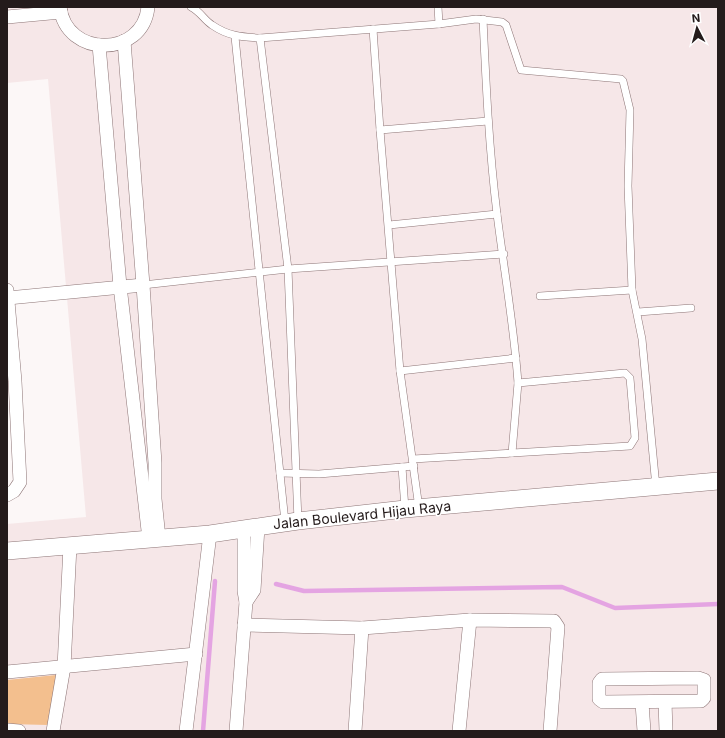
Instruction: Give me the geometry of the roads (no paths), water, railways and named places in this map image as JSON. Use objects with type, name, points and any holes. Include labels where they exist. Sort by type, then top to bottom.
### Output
[{"type":"street","points":[[7,18],[60,10],[64,22],[77,37],[85,42],[99,45],[114,44],[124,41],[139,29],[144,20],[148,7]]},
{"type":"street","points":[[124,41],[155,463],[150,499]]},
{"type":"street","points":[[99,45],[120,286],[150,499],[154,538]]},
{"type":"street","points":[[7,495],[14,491],[20,482],[11,382],[7,294],[143,285]]},
{"type":"street","name":"Jalan Boulevard Hijau Raya","points":[[7,551],[210,534],[251,528],[293,517],[411,501],[656,487],[718,481]]},
{"type":"street","points":[[236,731],[246,602],[244,591],[251,528]]},
{"type":"street","points":[[186,731],[210,534]]},
{"type":"street","points":[[53,731],[64,667],[70,546]]},
{"type":"street","points":[[244,625],[362,628],[470,620],[552,620],[556,622],[558,627],[550,731]]},
{"type":"street","points":[[460,731],[470,620]]},
{"type":"street","points":[[355,731],[362,628]]},
{"type":"street","points":[[7,672],[196,654]]},
{"type":"street","points":[[602,679],[703,679],[704,698],[701,701],[665,702],[601,702],[599,699],[599,682],[602,679]]},
{"type":"street","points":[[665,702],[666,731]]},
{"type":"street","points":[[642,703],[644,731]]},
{"type":"street","points":[[7,730],[19,731]]},
{"type":"lane","points":[[191,7],[198,10],[211,25],[236,37],[260,38],[439,24],[483,19],[505,24],[521,70],[621,80],[625,83],[630,110],[628,186],[632,290],[638,312],[642,339],[656,487]]},
{"type":"lane","points":[[438,7],[439,24]]},
{"type":"lane","points":[[483,19],[488,121],[497,214],[504,254],[518,383],[512,453]]},
{"type":"lane","points":[[374,29],[380,130],[400,371],[416,481],[411,501]]},
{"type":"lane","points":[[236,37],[283,505],[293,517]]},
{"type":"lane","points":[[260,38],[288,269],[296,473],[293,517]]},
{"type":"lane","points":[[380,130],[488,121]]},
{"type":"lane","points":[[389,225],[497,214]]},
{"type":"lane","points":[[143,285],[288,269],[504,254]]},
{"type":"lane","points":[[540,296],[632,290]]},
{"type":"lane","points":[[638,312],[691,308]]},
{"type":"lane","points":[[400,371],[516,358]]},
{"type":"lane","points":[[280,473],[319,474],[402,467],[413,463],[512,453],[630,446],[635,438],[630,378],[625,373],[518,383]]},
{"type":"lane","points":[[402,467],[403,482],[411,501]]},
{"type":"waterway","points":[[203,731],[215,581]]},
{"type":"waterway","points":[[276,584],[304,591],[562,587],[615,608],[718,604]]}]
